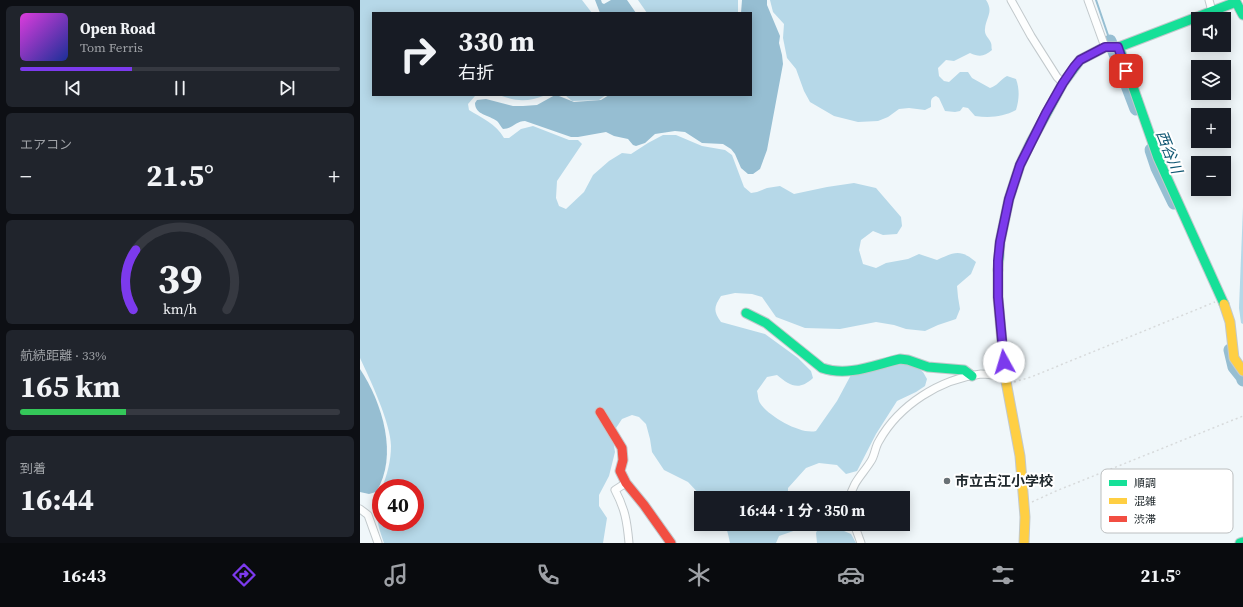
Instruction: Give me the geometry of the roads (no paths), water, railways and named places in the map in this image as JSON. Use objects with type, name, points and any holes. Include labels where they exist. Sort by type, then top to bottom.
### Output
[{"type":"street","points":[[1011,0],[1031,36],[1057,77],[1063,83]]},
{"type":"street","points":[[1088,0],[1105,47]]},
{"type":"street","points":[[1209,0],[1212,11]]},
{"type":"street","points":[[1024,543],[1025,517],[1020,456],[1006,381],[998,297],[998,261],[1000,242],[1009,199],[1020,165],[1063,83],[1080,60],[1105,47],[1118,47],[1130,43],[1236,2],[1243,15]]},
{"type":"street","points":[[1118,47],[1166,178],[1222,299],[1230,322],[1234,358],[1243,371]]},
{"type":"street","points":[[746,314],[766,323],[822,368],[829,371],[846,372],[900,359],[908,360],[928,367],[964,370],[972,376]]},
{"type":"street","points":[[851,491],[871,461],[879,441],[892,423],[910,405],[928,392],[946,383],[982,374],[1006,381]]},
{"type":"street","points":[[600,412],[622,448],[623,460],[620,471],[626,483],[644,504],[671,543]]},
{"type":"street","points":[[626,483],[615,490],[622,503],[626,516],[629,543]]},
{"type":"street","points":[[360,509],[368,516],[378,543]]},
{"type":"street","points":[[857,531],[861,543]]},
{"type":"waterway","name":"西谷川","points":[[1096,0],[1110,41]]},
{"type":"waterway","name":"西谷川","points":[[1110,41],[1136,109]]},
{"type":"waterway","name":"西谷川","points":[[1151,150],[1157,168],[1174,203]]},
{"type":"waterway","name":"西谷川","points":[[1230,350],[1234,367],[1243,380]]},
{"type":"place","name":"市立古江小学校","points":[[947,481]]}]
